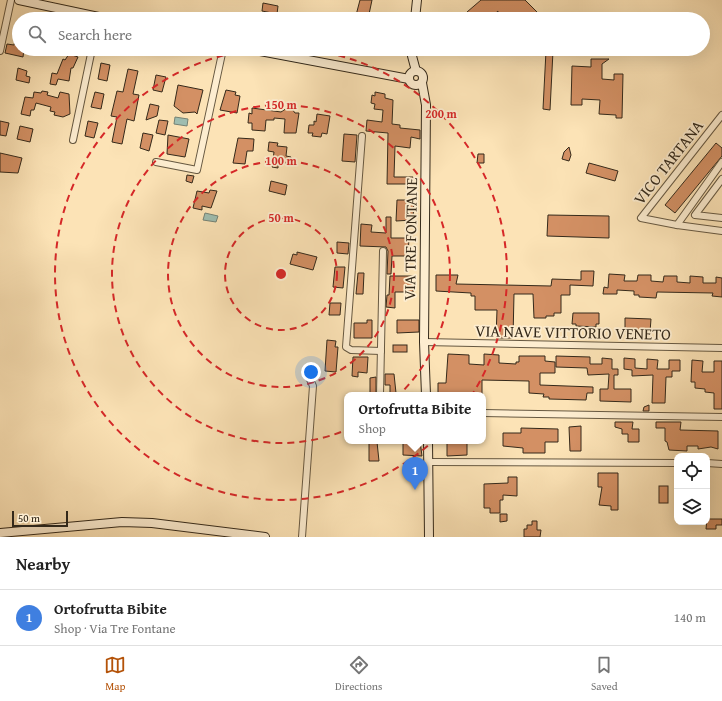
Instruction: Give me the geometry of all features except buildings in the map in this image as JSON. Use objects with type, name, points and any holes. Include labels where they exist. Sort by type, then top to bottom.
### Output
[{"type":"street","points":[[0,51],[11,0]]},
{"type":"street","points":[[19,0],[72,12]]},
{"type":"street","points":[[415,12],[416,0]]},
{"type":"street","points":[[73,140],[91,56]]},
{"type":"street","points":[[156,162],[197,170],[221,56]]},
{"type":"street","points":[[286,56],[409,79],[414,85],[422,83],[423,76],[416,71],[412,56]]},
{"type":"street","points":[[409,79],[411,73],[416,71]]},
{"type":"street","name":"VIA TRE FONTANE","points":[[422,83],[426,105],[424,342],[426,392]]},
{"type":"street","name":"VICO TARTANA","points":[[722,115],[641,218],[677,225],[722,231]]},
{"type":"street","points":[[362,136],[346,347],[350,350],[381,351]]},
{"type":"street","points":[[677,225],[722,162]]},
{"type":"street","points":[[722,179],[695,215],[722,218]]},
{"type":"street","points":[[380,392],[382,251]]},
{"type":"street","name":"VIA NAVE VITTORIO VENETO","points":[[424,342],[722,348]]},
{"type":"street","points":[[302,537],[313,386],[306,372]]},
{"type":"street","points":[[486,413],[722,417]]},
{"type":"street","points":[[428,444],[429,537]]},
{"type":"street","points":[[428,462],[674,463]]},
{"type":"street","points":[[710,464],[722,464]]},
{"type":"street","points":[[0,533],[122,522],[152,523],[264,537]]},
{"type":"shaded area","points":[[175,117],[188,119],[187,126],[174,124]]},
{"type":"shaded area","points":[[205,213],[218,216],[216,222],[203,220]]},
{"type":"place","name":"Ortofrutta Bibite","points":[[415,490]]}]
